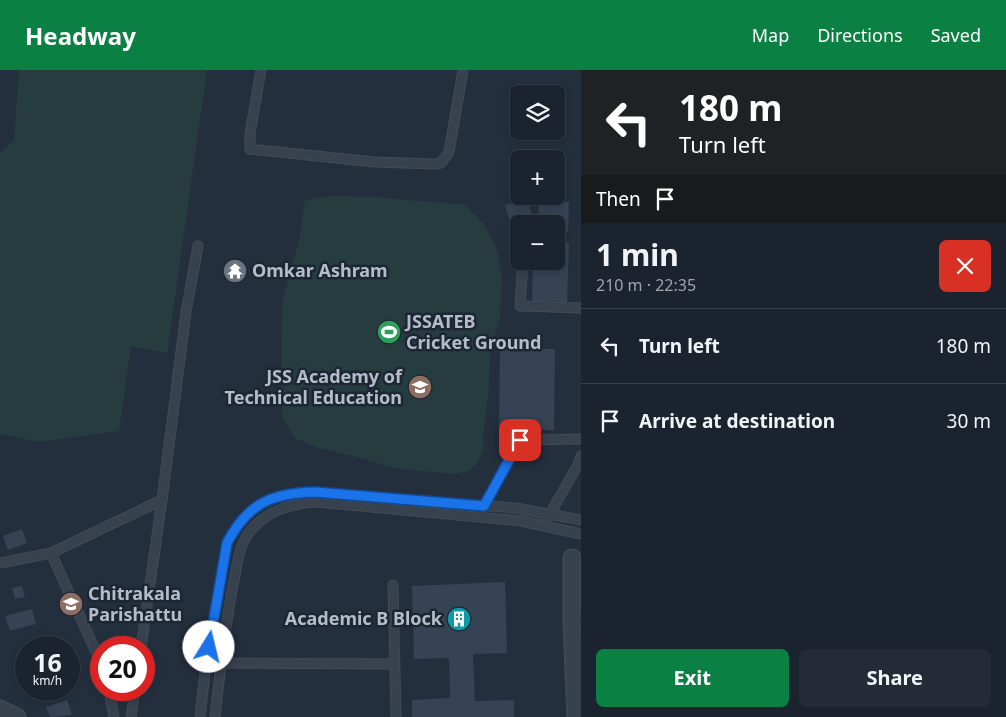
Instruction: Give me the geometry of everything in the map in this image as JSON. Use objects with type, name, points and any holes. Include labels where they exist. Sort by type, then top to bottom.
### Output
[{"type":"street","points":[[572,558],[578,696],[576,717]]},
{"type":"street","points":[[0,709],[17,717]]},
{"type":"lane","points":[[261,70],[250,134],[250,149],[374,162],[435,164],[441,163],[448,152],[463,70]]},
{"type":"lane","points":[[143,636],[186,312],[198,246]]},
{"type":"lane","points":[[522,270],[520,306],[581,308]]},
{"type":"lane","points":[[484,506],[520,440],[581,439]]},
{"type":"lane","points":[[543,526],[579,463],[581,456]]},
{"type":"lane","points":[[200,717],[206,663],[227,543],[233,532],[247,515],[265,502],[275,497],[293,493],[315,492],[516,508],[581,520]]},
{"type":"lane","points":[[0,563],[51,552],[162,500]]},
{"type":"lane","points":[[265,502],[272,513]]},
{"type":"lane","points":[[215,717],[228,612],[240,551],[244,540],[251,530],[272,513],[284,507],[301,502],[317,502],[521,521],[581,534]]},
{"type":"lane","points":[[51,552],[90,639]]},
{"type":"lane","points":[[393,585],[396,717]]},
{"type":"lane","points":[[206,663],[395,664]]},
{"type":"lane","points":[[111,701],[114,717]]},
{"type":"lane","points":[[131,717],[133,701]]},
{"type":"green space","points":[[19,70],[207,70],[167,353],[131,346],[119,431],[38,442],[0,434],[0,153],[14,140]]},
{"type":"green space","name":"JSSATEB Cricket Ground","points":[[327,196],[377,197],[465,205],[483,223],[491,236],[498,253],[502,278],[500,318],[490,352],[489,386],[483,438],[484,449],[478,462],[470,471],[453,474],[394,468],[319,448],[295,438],[283,418],[281,401],[282,303],[299,240],[305,200]]},
{"type":"building","points":[[565,202],[569,202],[568,232],[565,232],[565,215],[538,215],[539,205],[565,205]]},
{"type":"building","points":[[505,205],[529,205],[532,215],[510,215],[510,222]]},
{"type":"building","points":[[565,243],[569,243],[567,303],[532,302],[533,270],[565,270]]},
{"type":"building","points":[[500,348],[555,349],[554,430],[499,430]]},
{"type":"building","points":[[22,529],[27,543],[8,550],[3,536]]},
{"type":"building","name":"Academic B Block","points":[[505,582],[507,653],[473,654],[475,701],[514,700],[514,717],[412,717],[412,700],[450,698],[449,658],[414,659],[412,586]]},
{"type":"building","points":[[22,586],[25,597],[15,599],[12,588]]},
{"type":"building","points":[[32,609],[36,624],[10,631],[5,616]]},
{"type":"building","points":[[67,701],[72,715],[50,717],[46,707]]},
{"type":"place","name":"Omkar Ashram","points":[[235,271]]},
{"type":"place","name":"JSSATEB Cricket Ground","points":[[389,332]]},
{"type":"place","name":"JSS Academy of Technical Education","points":[[420,387]]},
{"type":"place","name":"Chitrakala Parishattu","points":[[71,604]]},
{"type":"place","name":"Academic B Block","points":[[459,619]]},
{"type":"route","points":[[209,647],[227,543],[233,532],[247,515],[259,505],[275,497],[293,493],[315,492],[484,506],[520,440]]}]
